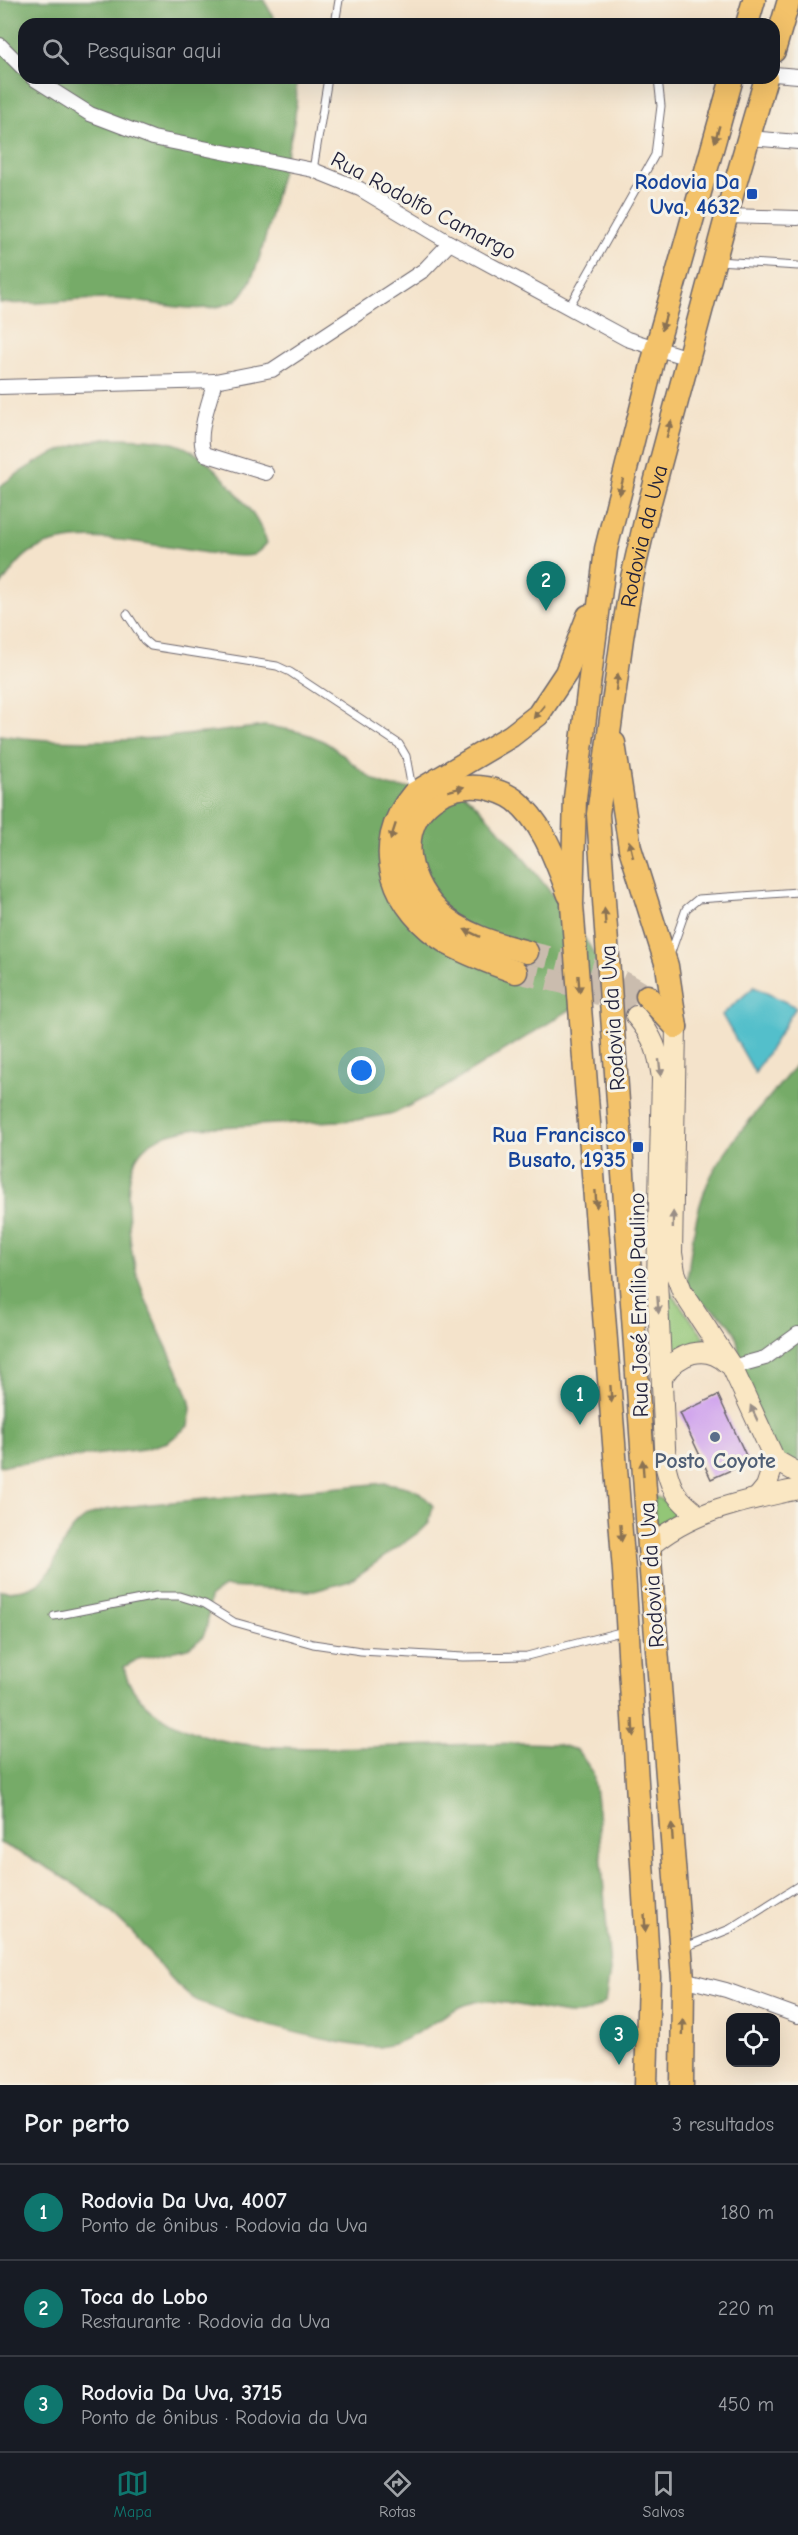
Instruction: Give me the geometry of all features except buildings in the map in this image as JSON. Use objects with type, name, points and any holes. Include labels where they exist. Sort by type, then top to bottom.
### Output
[{"type":"main road","points":[[749,18],[754,0]]},
{"type":"main road","points":[[780,31],[789,0]]},
{"type":"main road","name":"Rodovia da Uva","points":[[646,2085],[649,1977],[627,1630],[572,905],[575,798],[606,549],[656,349],[730,84]]},
{"type":"main road","name":"Rodovia da Uva","points":[[682,2085],[683,1979],[649,1547],[598,814],[632,578],[726,216],[764,84]]},
{"type":"main road","points":[[516,972],[481,960],[447,943],[420,920],[402,899],[390,868],[390,838],[402,807],[413,794],[510,736],[538,715],[566,673],[600,584]]},
{"type":"main road","points":[[611,724],[630,848],[667,966],[676,1028]]},
{"type":"main road","points":[[528,952],[493,943],[463,928],[438,911],[422,891],[410,867],[408,841],[416,816],[432,799],[454,788],[476,786],[494,790],[514,800],[545,837],[572,905]]},
{"type":"main road","points":[[641,1006],[676,1028]]},
{"type":"street","points":[[0,45],[18,63]]},
{"type":"street","points":[[780,74],[798,76]]},
{"type":"street","name":"Rua Rodolfo Camargo","points":[[42,84],[90,114],[153,138],[313,170],[360,189],[450,243],[627,339],[688,358]]},
{"type":"street","points":[[748,138],[798,142]]},
{"type":"street","points":[[726,216],[798,218]]},
{"type":"street","points":[[0,387],[215,381],[272,370],[424,270],[450,243]]},
{"type":"street","points":[[215,381],[201,438],[201,448],[205,454],[266,473]]},
{"type":"street","name":"Rua José Emílio Paulino","points":[[641,1006],[658,1052],[662,1078],[657,1280],[666,1468],[671,1489],[681,1502],[698,1515]]},
{"type":"street","name":"Rua José Emílio Paulino","points":[[676,1028],[672,1253],[675,1272],[682,1291],[732,1367],[775,1460]]},
{"type":"street","points":[[663,1376],[670,1364],[681,1356],[695,1352],[715,1355],[732,1367],[765,1358],[798,1334]]},
{"type":"street","points":[[757,1498],[772,1474],[775,1460],[798,1473]]},
{"type":"street","points":[[649,1547],[675,1527],[698,1515],[798,1489]]},
{"type":"street","points":[[683,1979],[726,1990],[798,2016]]},
{"type":"lane","points":[[336,18],[339,0]]},
{"type":"lane","points":[[313,170],[326,84]]},
{"type":"lane","points":[[569,308],[655,155],[662,106],[659,84]]},
{"type":"lane","points":[[714,261],[798,266]]},
{"type":"lane","points":[[127,614],[144,640],[151,646],[277,666],[290,672],[399,744],[406,756],[413,794]]},
{"type":"lane","points":[[667,966],[686,909],[698,899],[798,892]]},
{"type":"lane","points":[[54,1616],[156,1596],[179,1596],[205,1604],[234,1622],[314,1644],[362,1651],[463,1657],[527,1656],[627,1630]]},
{"type":"lane","points":[[681,1949],[730,1929],[798,1886]]},
{"type":"green space","points":[[0,0],[264,0],[274,18],[18,18],[18,84],[296,84],[296,104],[288,149],[257,265],[244,292],[236,300],[208,308],[176,307],[114,299],[28,304],[0,303]]},
{"type":"green space","points":[[111,438],[166,441],[192,451],[218,472],[244,502],[257,521],[267,543],[253,555],[230,556],[119,540],[74,539],[53,543],[29,553],[0,586],[0,486],[52,454],[79,444]]},
{"type":"green space","points":[[264,726],[295,731],[318,738],[333,747],[374,780],[383,784],[401,788],[444,786],[460,791],[472,800],[512,844],[578,929],[599,964],[597,984],[573,1008],[442,1089],[395,1113],[357,1120],[198,1128],[166,1135],[144,1148],[137,1157],[129,1185],[131,1247],[135,1268],[146,1299],[189,1398],[191,1408],[188,1426],[168,1442],[144,1449],[0,1466],[0,735],[66,741],[132,740]]},
{"type":"green space","points":[[798,1062],[798,1472],[767,1455],[751,1435],[743,1408],[738,1343],[735,1333],[713,1310],[685,1294],[697,1218],[712,1174],[741,1130]]},
{"type":"green space","points":[[667,1287],[706,1340],[667,1352]]},
{"type":"green space","points":[[385,1483],[412,1489],[423,1495],[433,1506],[429,1523],[422,1530],[350,1581],[314,1591],[224,1587],[210,1597],[207,1627],[202,1638],[188,1648],[138,1659],[124,1667],[128,1681],[136,1694],[159,1715],[187,1730],[234,1743],[308,1748],[523,1743],[556,1744],[577,1750],[593,1772],[610,1971],[605,2003],[588,2012],[564,2013],[482,2001],[456,2009],[406,2039],[379,2047],[340,2042],[281,2029],[202,2003],[188,1995],[172,1980],[131,1931],[101,1904],[70,1881],[0,1843],[0,1591],[22,1589],[36,1584],[46,1576],[64,1541],[73,1529],[85,1518],[98,1512],[140,1505]]},
{"type":"green space","points":[[654,1496],[681,1509],[655,1527]]},
{"type":"water","points":[[754,987],[796,1007],[755,1073],[722,1015]]},
{"type":"tunnel","points":[[527,952],[603,973],[647,996]]},
{"type":"tunnel","points":[[516,972],[594,992],[623,1006],[636,1016]]},
{"type":"place","name":"Rodovia Da Uva, 4632","points":[[752,194]]},
{"type":"place","name":"Toca do Lobo","points":[[546,611]]},
{"type":"place","name":"Rua Francisco Busato, 1935","points":[[638,1147]]},
{"type":"place","name":"Rodovia Da Uva, 4007","points":[[580,1425]]},
{"type":"place","name":"Posto Coyote","points":[[715,1437]]},
{"type":"place","name":"Rodovia Da Uva, 3715","points":[[619,2065]]}]
